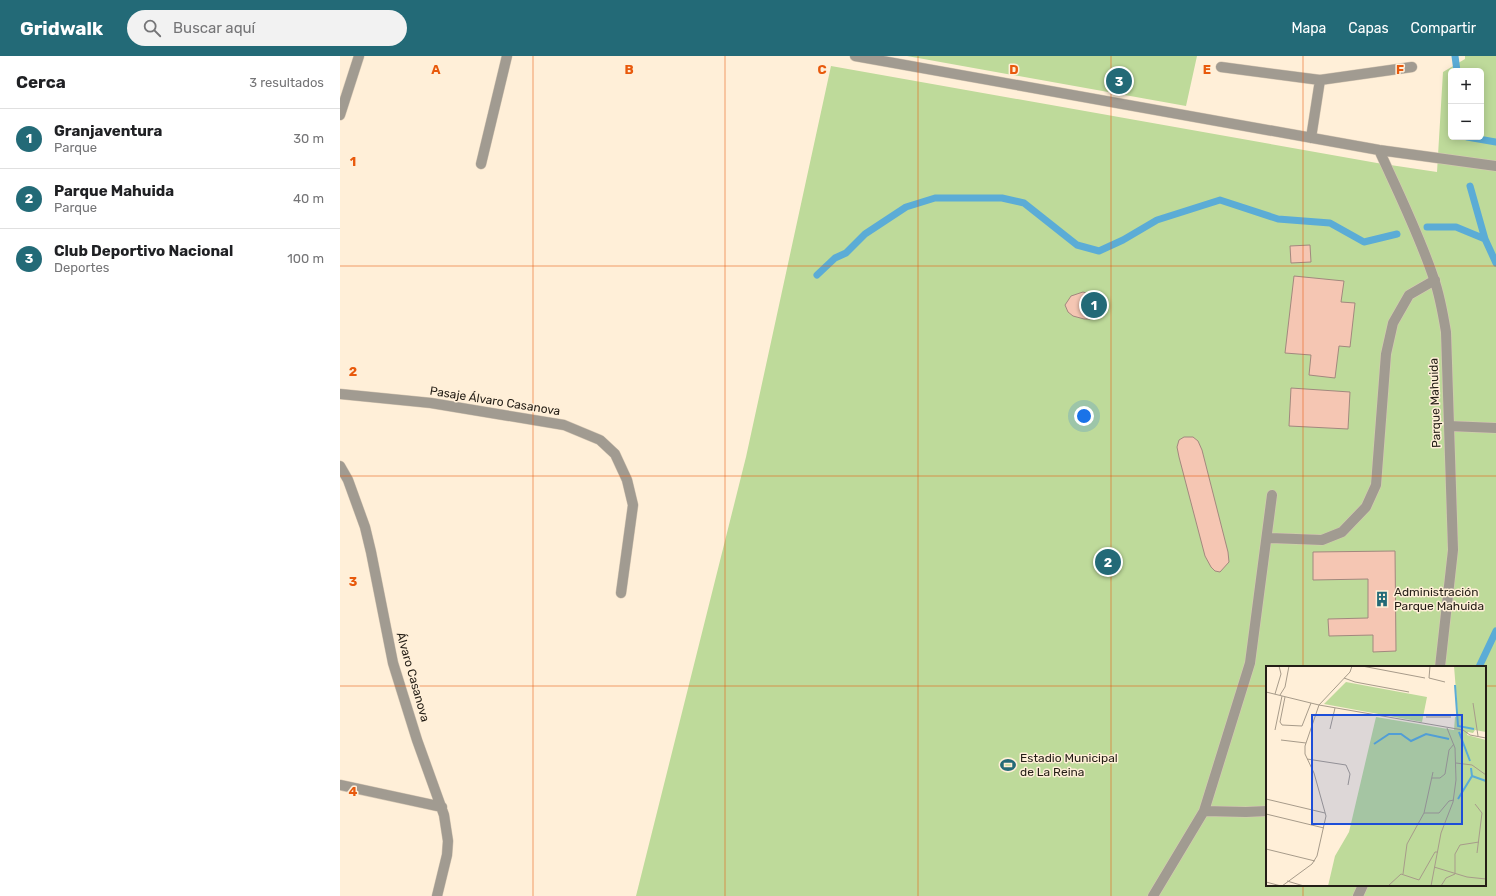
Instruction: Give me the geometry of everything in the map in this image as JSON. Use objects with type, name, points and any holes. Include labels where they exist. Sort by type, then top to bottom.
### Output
[{"type":"street","points":[[340,115],[359,56]]},
{"type":"street","points":[[481,164],[507,56]]},
{"type":"street","points":[[855,56],[1379,150],[1496,166]]},
{"type":"street","points":[[1221,66],[1320,80],[1412,66]]},
{"type":"street","points":[[1311,138],[1320,80]]},
{"type":"street","name":"Parque Mahuida","points":[[1379,150],[1412,222],[1435,280],[1442,306],[1446,332],[1453,550],[1440,666]]},
{"type":"street","points":[[1267,538],[1322,540],[1342,532],[1366,506],[1376,486],[1386,354],[1393,323],[1409,295],[1435,280]]},
{"type":"street","name":"Pasaje Álvaro Casanova","points":[[340,394],[431,404],[564,425],[600,440],[615,454],[627,480],[633,505],[621,593]]},
{"type":"street","points":[[1449,426],[1496,428]]},
{"type":"street","name":"Álvaro Casanova","points":[[340,466],[348,480],[365,527],[393,663],[417,740],[442,807],[447,828],[448,841],[444,869],[437,896]]},
{"type":"street","points":[[1153,896],[1204,811],[1250,663],[1272,494]]},
{"type":"street","points":[[340,785],[442,807]]},
{"type":"street","points":[[1204,811],[1266,811]]},
{"type":"street","points":[[1358,896],[1363,886]]},
{"type":"green space","points":[[907,56],[1197,56],[1186,106]]},
{"type":"green space","points":[[1465,56],[1496,56],[1496,896],[636,896],[746,457],[831,66],[1377,163],[1437,172],[1443,72],[1448,69],[1448,140],[1484,140],[1484,68],[1450,68],[1465,59]]},
{"type":"building","points":[[1310,245],[1311,262],[1291,263],[1290,246]]},
{"type":"building","points":[[1294,276],[1344,281],[1341,302],[1355,303],[1350,347],[1339,346],[1335,378],[1309,375],[1311,355],[1285,353]]},
{"type":"building","points":[[1083,292],[1098,298],[1104,307],[1093,319],[1084,319],[1073,316],[1068,312],[1065,305],[1071,296]]},
{"type":"building","points":[[1291,388],[1350,392],[1348,429],[1289,426]]},
{"type":"building","points":[[1184,437],[1193,437],[1198,441],[1202,450],[1228,552],[1229,562],[1220,572],[1215,571],[1211,567],[1205,556],[1177,447],[1179,440]]},
{"type":"building","name":"Administración Parque Mahuida","points":[[1395,551],[1396,651],[1373,652],[1373,635],[1329,636],[1328,619],[1368,618],[1368,579],[1313,580],[1313,552]]},
{"type":"waterway","points":[[1455,56],[1457,68]]},
{"type":"waterway","points":[[1484,140],[1496,142]]},
{"type":"waterway","points":[[1470,186],[1485,239],[1496,263]]},
{"type":"waterway","points":[[817,275],[835,258],[846,253],[865,234],[906,207],[935,198],[1002,198],[1024,203],[1077,245],[1099,251],[1123,240],[1157,220],[1220,200],[1278,219],[1330,223],[1364,242],[1397,234]]},
{"type":"waterway","points":[[1427,227],[1456,227],[1485,239]]},
{"type":"waterway","points":[[1479,666],[1496,631]]},
{"type":"place","name":"Club Deportivo Nacional","points":[[1119,81]]},
{"type":"place","name":"Granjaventura","points":[[1094,305]]},
{"type":"place","name":"Parque Mahuida","points":[[1108,562]]},
{"type":"place","name":"Administración Parque Mahuida","points":[[1382,599]]},
{"type":"place","name":"Estadio Municipal de La Reina","points":[[1008,765]]}]
